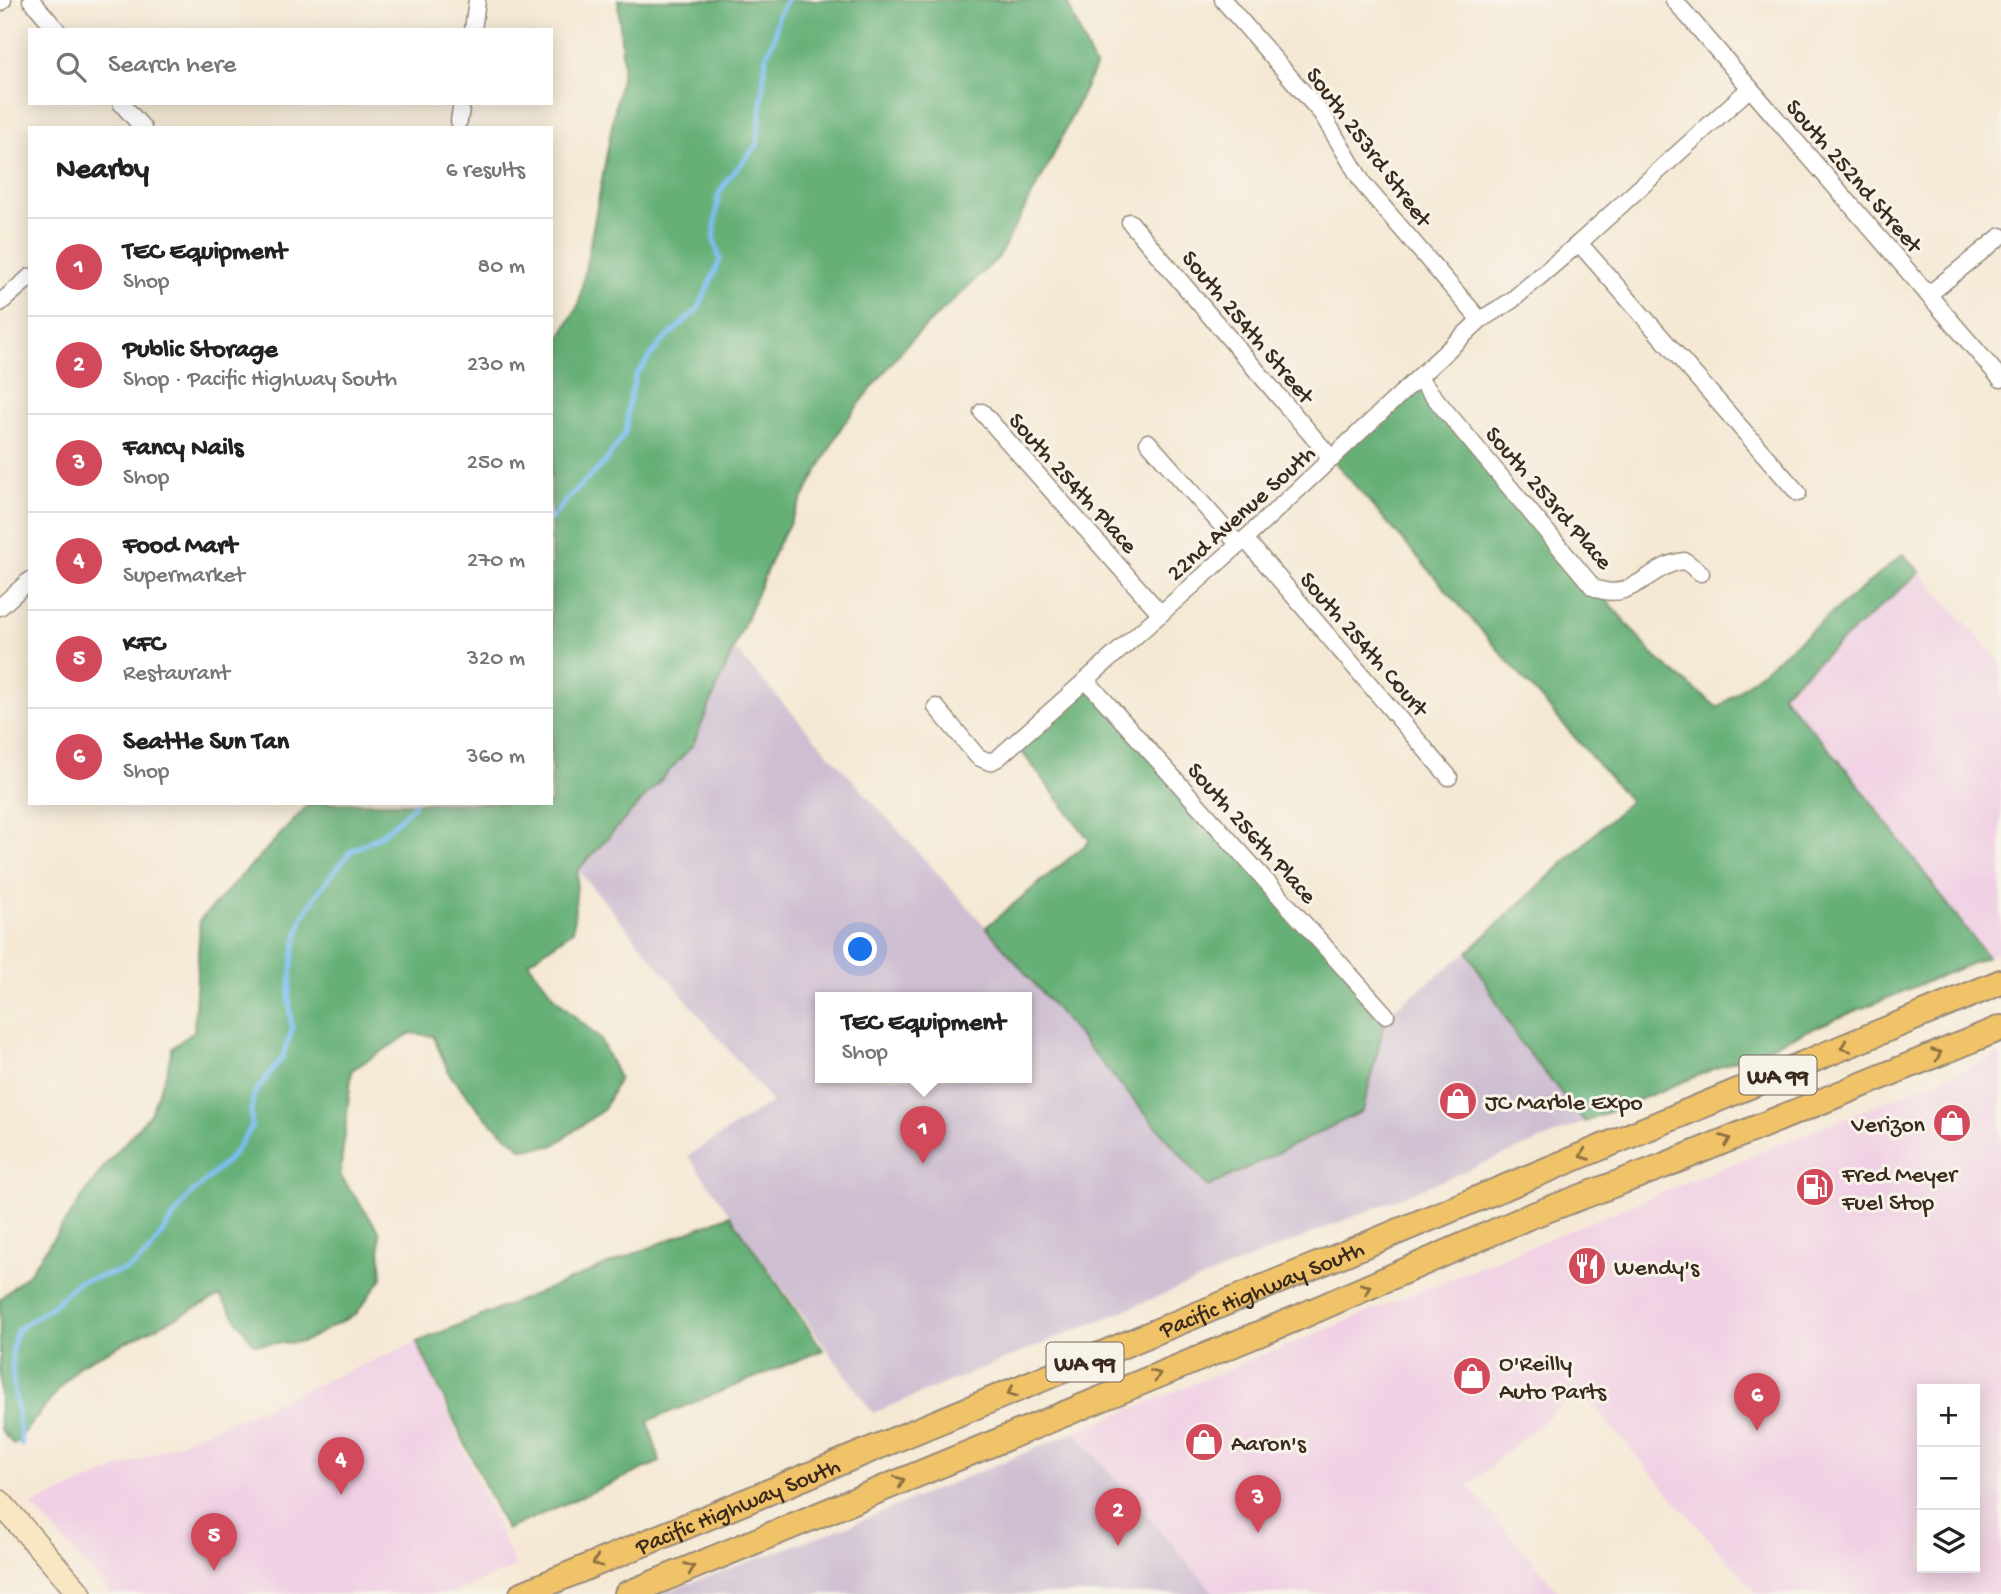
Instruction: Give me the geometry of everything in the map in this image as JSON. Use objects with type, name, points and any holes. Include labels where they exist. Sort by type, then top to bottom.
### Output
[{"type":"main road","name":"Pacific Highway South","points":[[522,1594],[2001,982]]},
{"type":"main road","name":"Pacific Highway South","points":[[627,1594],[1295,1319],[1528,1217],[1663,1166],[2001,1028]]},
{"type":"main road","points":[[0,1502],[80,1594]]},
{"type":"street","points":[[31,0],[55,28]]},
{"type":"street","points":[[473,28],[477,0]]},
{"type":"street","name":"South 253rd Street","points":[[1223,0],[1322,114],[1364,185],[1479,320]]},
{"type":"street","name":"South 252nd Street","points":[[1674,0],[2001,379]]},
{"type":"street","name":"22nd Avenue South","points":[[936,707],[978,757],[990,762],[998,758],[1242,542],[1479,320],[1511,301],[1579,243],[1750,88]]},
{"type":"street","points":[[123,105],[141,126]]},
{"type":"street","points":[[459,121],[462,105]]},
{"type":"street","name":"South 254th Street","points":[[1130,222],[1332,459]]},
{"type":"street","points":[[1928,295],[2001,236]]},
{"type":"street","points":[[1579,243],[1798,493]]},
{"type":"street","points":[[0,303],[28,279]]},
{"type":"street","name":"South 253rd Place","points":[[1419,379],[1593,587],[1605,592],[1623,592],[1675,562],[1685,561],[1701,573]]},
{"type":"street","name":"South 254th Place","points":[[982,412],[1161,614]]},
{"type":"street","points":[[1147,442],[1242,542]]},
{"type":"street","name":"South 254th Court","points":[[1242,542],[1449,777]]},
{"type":"street","points":[[0,607],[28,582]]},
{"type":"street","name":"South 256th Place","points":[[1086,680],[1386,1015]]},
{"type":"shaded area","points":[[1920,572],[2001,663],[2001,951],[1987,957],[1848,771],[1781,694]]},
{"type":"shaded area","points":[[734,649],[986,927],[1208,1187],[1386,1015],[1468,952],[1519,1041],[1585,1122],[873,1413],[688,1156],[772,1102],[578,870],[693,745]]},
{"type":"shaded area","points":[[2001,1054],[2001,1594],[1757,1594],[1579,1390],[1468,1486],[1561,1594],[1215,1594],[1075,1432]]},
{"type":"shaded area","points":[[417,1342],[515,1567],[451,1594],[111,1594],[32,1505]]},
{"type":"shaded area","points":[[1075,1432],[1215,1594],[660,1594],[848,1526]]},
{"type":"green space","points":[[618,0],[1066,0],[1095,67],[1051,160],[998,258],[906,345],[842,426],[777,546],[693,745],[578,870],[573,931],[528,962],[558,1001],[600,1039],[619,1078],[604,1109],[553,1146],[522,1149],[486,1118],[450,1075],[433,1036],[411,1033],[352,1070],[340,1175],[379,1231],[382,1278],[356,1314],[303,1342],[254,1344],[220,1296],[79,1365],[14,1445],[0,1429],[0,1299],[29,1273],[103,1168],[150,1114],[167,1071],[172,1048],[194,1031],[200,920],[308,805],[553,805],[553,350],[579,304],[623,66]]},
{"type":"green space","points":[[1419,379],[1655,657],[1718,708],[1903,554],[1920,572],[1781,694],[1848,771],[1987,957],[1585,1122],[1519,1041],[1468,952],[1630,801],[1332,459]]},
{"type":"green space","points":[[1086,680],[1386,1015],[1363,1111],[1208,1187],[986,927],[1090,841],[1015,743]]},
{"type":"green space","points":[[730,1215],[823,1350],[648,1421],[660,1462],[506,1530],[417,1342]]},
{"type":"waterway","points":[[553,517],[605,462],[624,435],[636,375],[660,344],[698,309],[720,260],[714,239],[718,196],[727,180],[757,145],[766,57],[775,36],[778,15],[787,0]]},
{"type":"waterway","points":[[21,1445],[12,1372],[13,1344],[17,1330],[52,1306],[78,1282],[126,1270],[137,1263],[149,1252],[188,1197],[231,1157],[252,1127],[254,1094],[282,1058],[292,1030],[289,996],[294,950],[302,919],[318,892],[350,852],[381,835],[413,805]]},
{"type":"place","name":"JC Marble Expo","points":[[1458,1101]]},
{"type":"place","name":"Verizon","points":[[1952,1123]]},
{"type":"place","name":"TEC Equipment","points":[[923,1164]]},
{"type":"place","name":"Fred Meyer Fuel Stop","points":[[1815,1187]]},
{"type":"place","name":"Wendy's","points":[[1587,1266]]},
{"type":"place","name":"O'Reilly Auto Parts","points":[[1472,1376]]},
{"type":"place","name":"Seattle Sun Tan","points":[[1757,1431]]},
{"type":"place","name":"Aaron's","points":[[1204,1442]]},
{"type":"place","name":"Food Mart","points":[[341,1495]]},
{"type":"place","name":"Fancy Nails","points":[[1258,1533]]},
{"type":"place","name":"Public Storage","points":[[1118,1546]]},
{"type":"place","name":"KFC","points":[[214,1571]]}]
